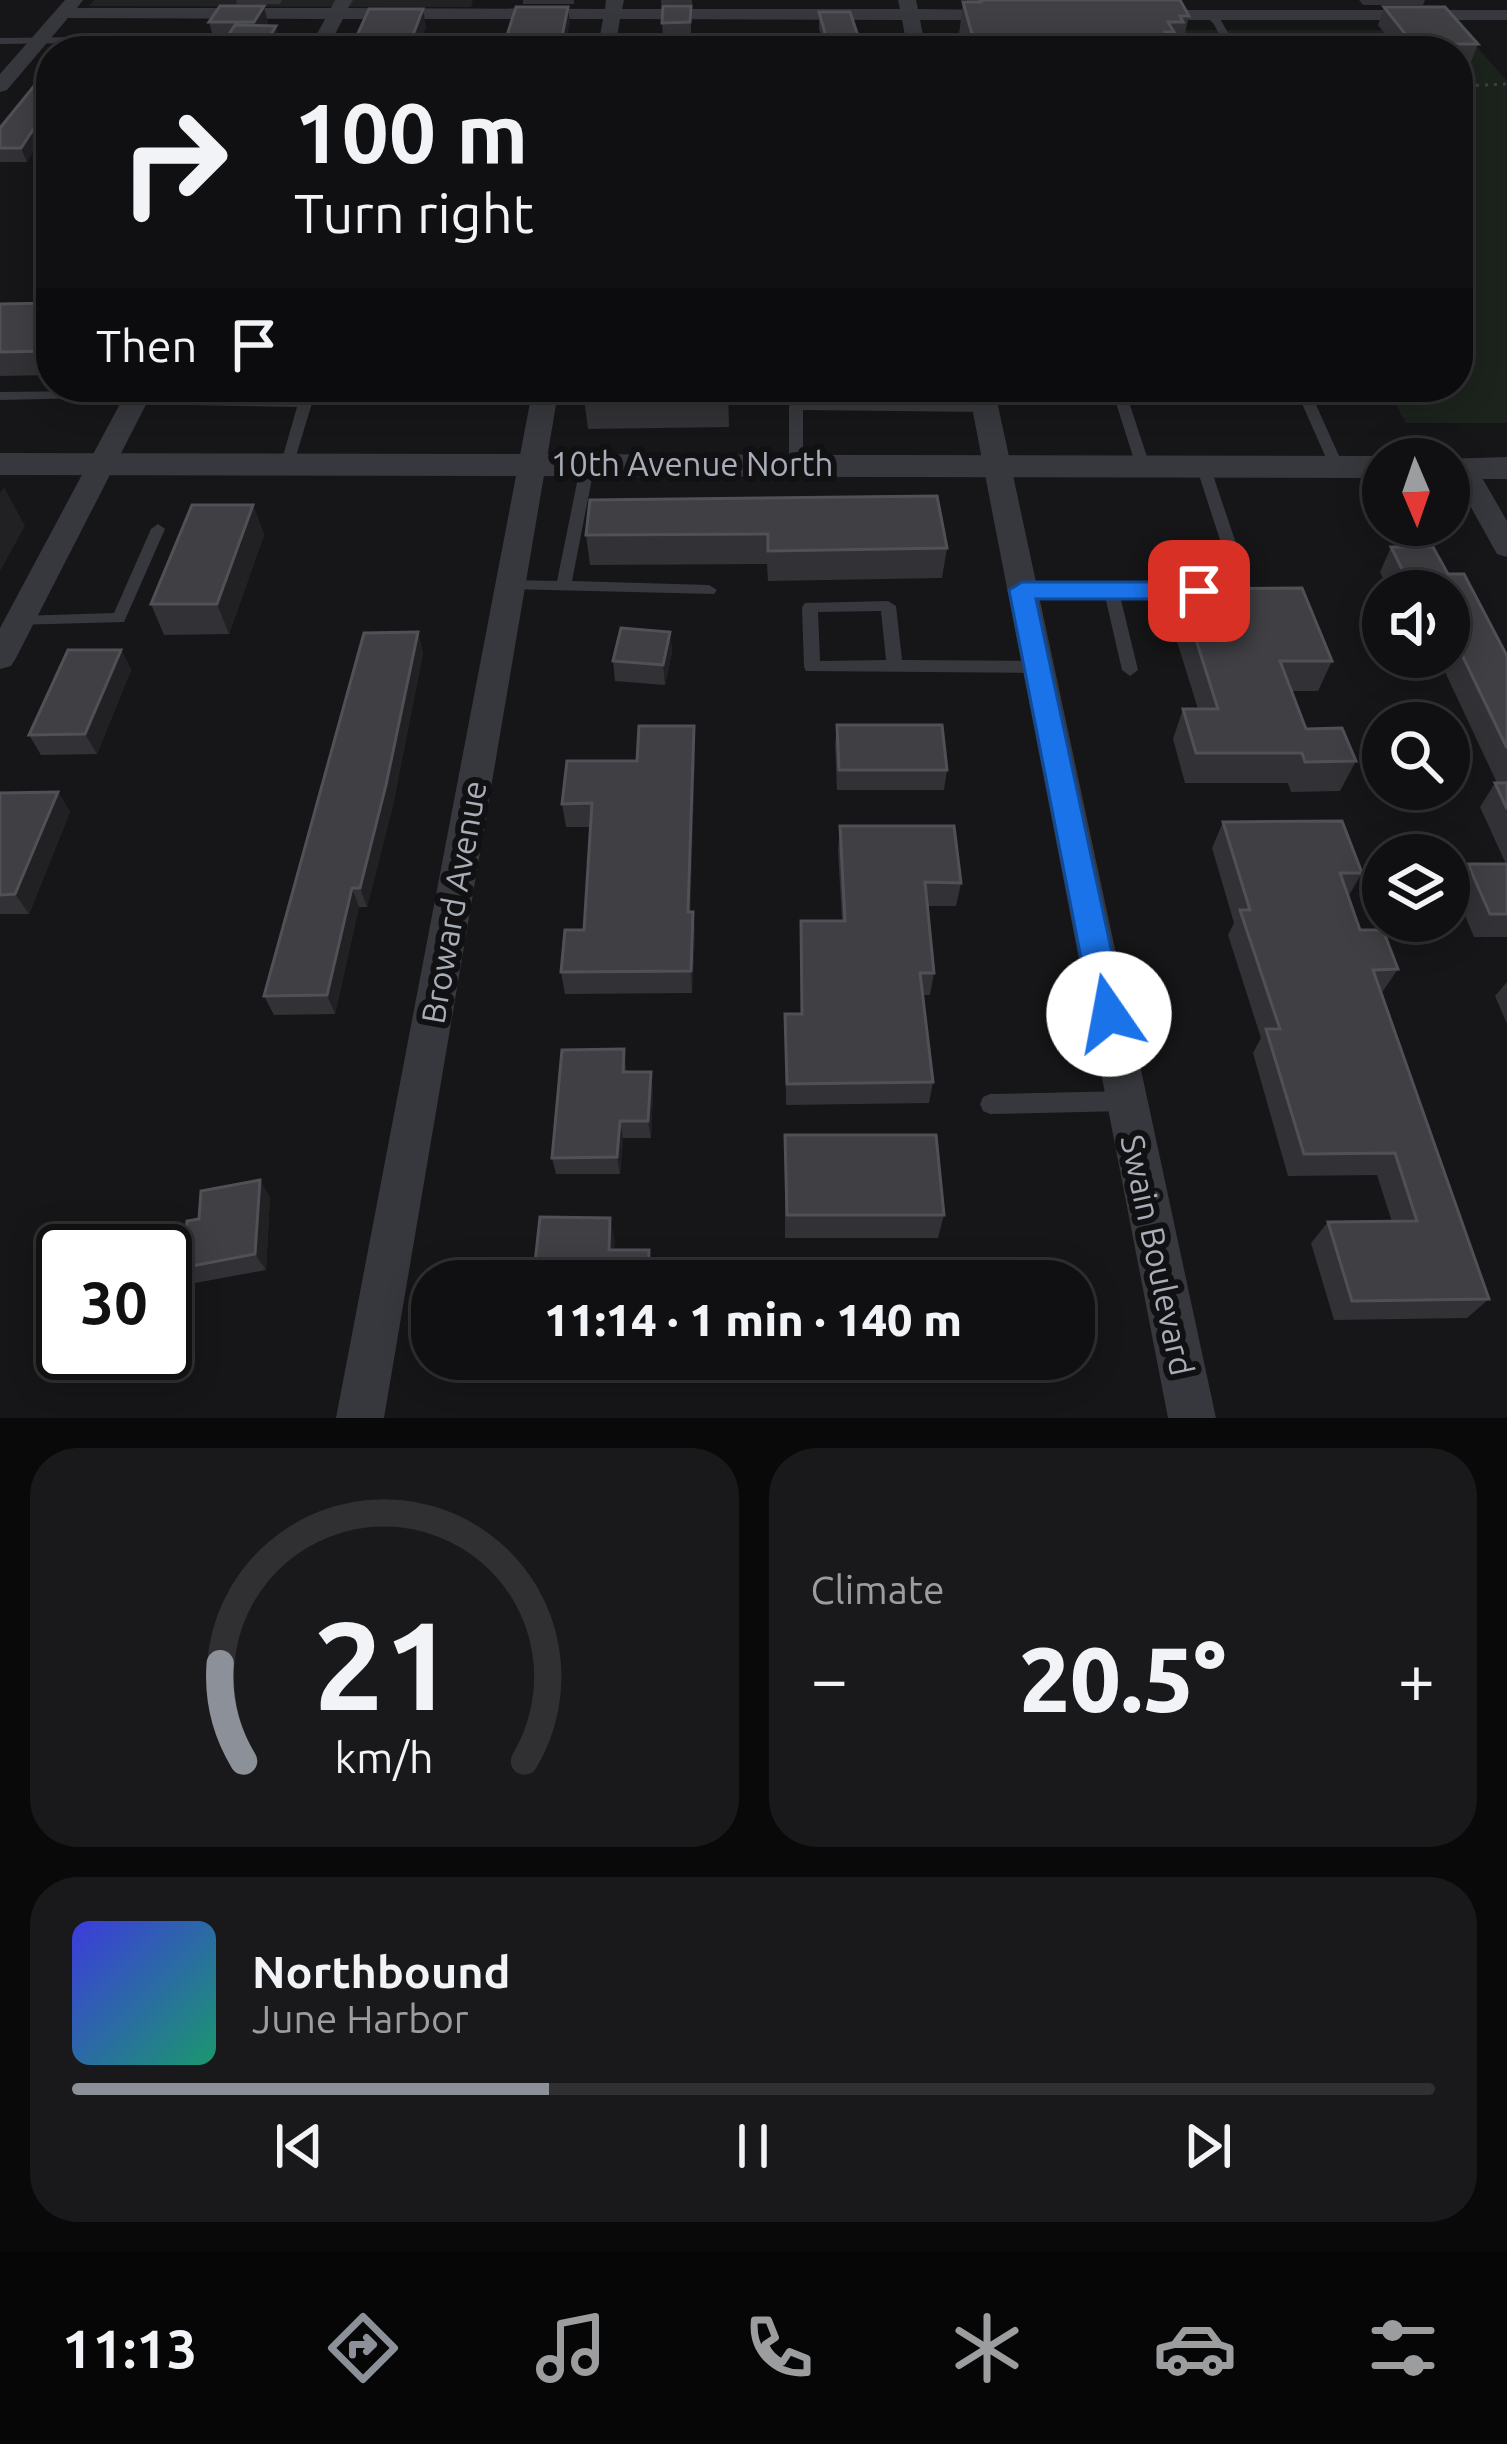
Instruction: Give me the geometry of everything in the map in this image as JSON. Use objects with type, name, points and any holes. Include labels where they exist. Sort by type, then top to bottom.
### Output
[{"type":"street","points":[[43,36],[69,6],[909,7],[1023,15]]},
{"type":"street","points":[[325,36],[340,7]]},
{"type":"street","points":[[1115,15],[1204,7],[1477,8],[1507,15]]},
{"type":"street","points":[[1477,8],[1507,41]]},
{"type":"street","points":[[0,86],[36,45]]},
{"type":"street","points":[[0,658],[134,402]]},
{"type":"street","name":"Broward Avenue","points":[[359,1418],[543,402]]},
{"type":"street","name":"Swain Boulevard","points":[[984,402],[1192,1418]]},
{"type":"street","name":"10th Avenue North","points":[[0,464],[1362,467]]},
{"type":"street","points":[[1470,468],[1507,468]]},
{"type":"street","points":[[1470,490],[1507,547]]},
{"type":"lane","points":[[1204,7],[1226,36]]},
{"type":"lane","points":[[0,41],[36,40]]},
{"type":"lane","points":[[0,396],[36,396]]},
{"type":"lane","points":[[796,464],[796,406],[890,402]]},
{"type":"lane","points":[[1122,402],[1143,466]]},
{"type":"lane","points":[[1308,402],[1336,467]]},
{"type":"lane","points":[[196,403],[305,404],[288,463]]},
{"type":"lane","points":[[564,586],[587,463]]},
{"type":"lane","points":[[1022,590],[1244,591],[1203,466]]},
{"type":"lane","points":[[19,622],[119,618],[158,529]]},
{"type":"lane","points":[[510,585],[709,590]]},
{"type":"lane","points":[[1111,590],[1130,670]]},
{"type":"lane","points":[[895,666],[888,606],[810,607],[812,668],[1037,667]]},
{"type":"lane","points":[[990,1104],[1127,1101]]},
{"type":"path","points":[[1473,85],[1507,84]]},
{"type":"shaded area","points":[[94,0],[473,0],[471,7],[89,6]]},
{"type":"shaded area","points":[[958,30],[1462,30],[1467,36],[959,36]]},
{"type":"shaded area","points":[[1473,42],[1507,81],[1507,423],[1406,423],[1394,402],[1473,402]]},
{"type":"building","points":[[1180,0],[1189,16],[1180,16],[1183,22],[1168,22],[1174,32],[1165,32],[1167,36],[973,36],[963,2]]},
{"type":"building","points":[[220,6],[264,6],[254,22],[209,22]]},
{"type":"building","points":[[663,6],[691,6],[690,22],[662,23]]},
{"type":"building","points":[[516,7],[568,7],[562,36],[507,36]]},
{"type":"building","points":[[1384,7],[1445,7],[1471,36],[1407,36]]},
{"type":"building","points":[[369,9],[423,9],[413,36],[357,36]]},
{"type":"building","points":[[819,12],[850,12],[858,36],[826,36]]},
{"type":"building","points":[[235,25],[276,26],[270,36],[228,36]]},
{"type":"building","points":[[36,84],[36,125],[21,148],[0,148],[0,128]]},
{"type":"building","points":[[36,303],[36,351],[0,352],[0,304]]},
{"type":"building","points":[[937,496],[947,548],[768,551],[768,534],[586,535],[590,500]]},
{"type":"building","points":[[192,505],[253,505],[217,604],[151,604]]},
{"type":"building","points":[[1391,547],[1433,547],[1446,570],[1402,570]]},
{"type":"building","points":[[1470,585],[1507,656],[1507,748],[1470,671]]},
{"type":"building","points":[[1302,588],[1332,661],[1280,661],[1306,729],[1342,728],[1356,761],[1305,762],[1302,753],[1196,753],[1183,709],[1218,709],[1180,589]]},
{"type":"building","points":[[621,628],[670,632],[663,665],[613,661]]},
{"type":"building","points":[[418,632],[386,785],[360,888],[352,888],[327,995],[264,996],[364,633]]},
{"type":"building","points":[[68,650],[121,650],[85,734],[29,735]]},
{"type":"building","points":[[837,725],[942,725],[947,770],[839,770]]},
{"type":"building","points":[[639,726],[694,726],[688,912],[693,912],[691,971],[561,972],[565,930],[584,930],[592,803],[562,804],[567,761],[637,761]]},
{"type":"building","points":[[1495,783],[1507,783],[1507,809]]},
{"type":"building","points":[[58,792],[15,894],[0,895],[0,793]]},
{"type":"building","points":[[1342,821],[1362,873],[1340,873],[1362,930],[1362,942],[1388,942],[1398,969],[1373,970],[1489,1299],[1352,1301],[1328,1222],[1417,1221],[1395,1153],[1304,1154],[1266,1029],[1280,1029],[1240,910],[1250,910],[1223,822]]},
{"type":"building","points":[[840,826],[954,826],[961,883],[925,882],[934,973],[920,973],[933,1082],[787,1084],[785,1014],[802,1014],[801,921],[845,921]]},
{"type":"building","points":[[1470,864],[1507,864],[1507,914],[1490,914]]},
{"type":"building","points":[[624,1049],[623,1072],[651,1072],[648,1121],[620,1121],[617,1157],[552,1158],[562,1050]]},
{"type":"building","points":[[785,1135],[936,1135],[944,1215],[787,1215]]},
{"type":"building","points":[[260,1180],[255,1254],[192,1266],[192,1224],[187,1221],[199,1219],[201,1191]]},
{"type":"building","points":[[540,1217],[610,1218],[609,1250],[649,1250],[649,1260],[535,1260]]},
{"type":"route","points":[[1109,1014],[1022,590],[1199,591]]}]
